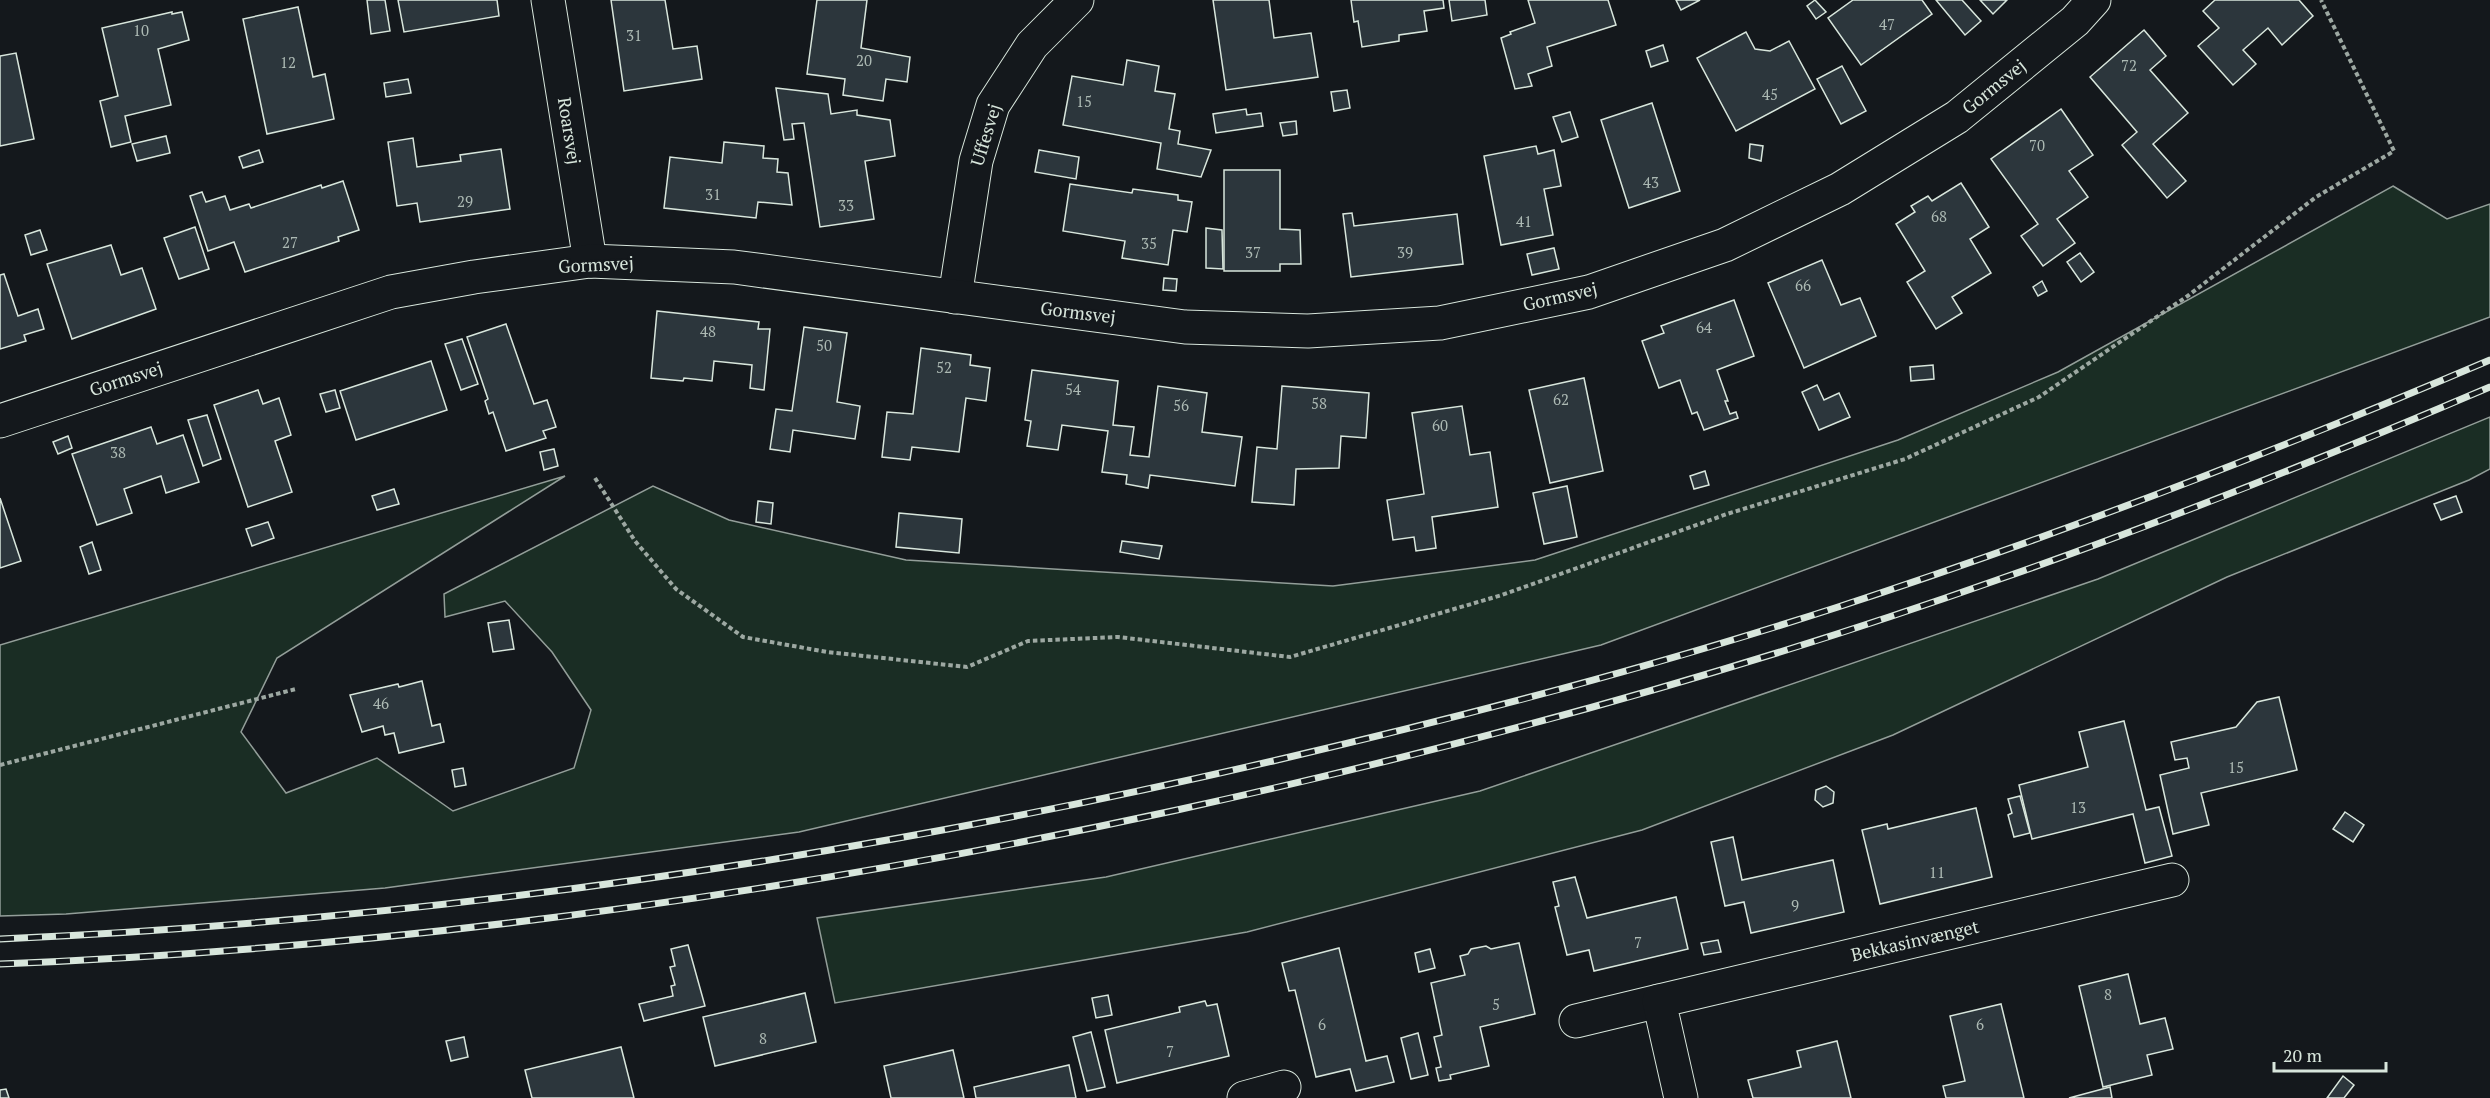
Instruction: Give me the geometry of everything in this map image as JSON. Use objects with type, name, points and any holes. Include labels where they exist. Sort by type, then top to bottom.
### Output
[{"type":"street","name":"Roarsvej","points":[[548,0],[590,261]]},
{"type":"street","name":"Uffesvej","points":[[955,297],[976,161],[993,105],[1032,45],[1077,0]]},
{"type":"street","name":"Gormsvej","points":[[0,421],[391,292],[474,277],[590,261],[734,267],[1185,327],[1308,331],[1440,323],[1589,292],[1725,245],[1840,189],[1957,117],[2075,21],[2094,0]]},
{"type":"street","name":"Bekkasinvænget","points":[[1576,1021],[2172,880]]},
{"type":"street","points":[[1659,1001],[1681,1098]]},
{"type":"street","points":[[1244,1098],[1284,1087]]},
{"type":"path","points":[[595,478],[635,541],[676,589],[743,637],[827,652],[967,667],[1028,641],[1118,637],[1290,657],[1502,595],[1727,514],[1905,459],[2039,397],[2189,295],[2316,197],[2394,151],[2321,0]]},
{"type":"path","points":[[0,765],[296,688]]},
{"type":"green space","points":[[2393,186],[2447,219],[2490,204],[2490,317],[1601,645],[799,832],[385,888],[66,914],[0,916],[0,645],[565,476],[277,658],[241,732],[286,793],[377,758],[453,811],[574,768],[591,710],[552,652],[505,601],[445,617],[444,594],[653,486],[729,520],[906,560],[1333,586],[1535,560],[1898,440],[2058,372]]},
{"type":"green space","points":[[2490,417],[2490,469],[2469,480],[2227,577],[1893,735],[1642,830],[1247,932],[835,1003],[817,918],[1106,877],[1480,791],[2098,579]]},
{"type":"building","points":[[367,0],[385,0],[390,31],[371,34]]},
{"type":"building","points":[[398,0],[497,0],[499,16],[404,32]]},
{"type":"building","points":[[611,0],[665,0],[673,49],[697,46],[702,79],[624,91]]},
{"type":"building","points":[[817,0],[867,0],[861,48],[910,57],[907,82],[886,79],[883,101],[843,95],[845,79],[807,74]]},
{"type":"building","points":[[1213,0],[1269,0],[1274,38],[1311,33],[1318,77],[1226,90]]},
{"type":"building","points":[[1351,0],[1443,0],[1444,8],[1424,11],[1427,31],[1399,35],[1399,41],[1362,47],[1358,21],[1354,22]]},
{"type":"building","points":[[1449,0],[1485,0],[1487,15],[1452,21]]},
{"type":"building","points":[[1528,0],[1608,0],[1616,25],[1547,47],[1552,66],[1528,74],[1532,86],[1515,89],[1501,38],[1511,34],[1510,32],[1535,23]]},
{"type":"building","points":[[1676,0],[1700,0],[1681,10]]},
{"type":"building","points":[[1815,0],[1826,12],[1816,19],[1807,6]]},
{"type":"building","points":[[1853,0],[1922,0],[1932,14],[1861,65],[1828,18]]},
{"type":"building","points":[[1936,0],[1962,0],[1981,21],[1965,35]]},
{"type":"building","points":[[1980,0],[2007,0],[1993,14]]},
{"type":"building","points":[[2215,0],[2299,0],[2313,16],[2282,45],[2268,28],[2243,50],[2256,64],[2233,85],[2198,46],[2219,28],[2203,11]]},
{"type":"building","points":[[298,7],[313,77],[325,74],[334,119],[267,134],[243,19]]},
{"type":"building","points":[[172,12],[172,14],[182,12],[189,40],[158,49],[171,105],[125,116],[131,142],[111,147],[100,101],[118,96],[102,28]]},
{"type":"building","points":[[2144,30],[2166,56],[2150,70],[2188,113],[2153,144],[2186,181],[2167,198],[2122,145],[2137,132],[2090,77]]},
{"type":"building","points":[[1746,32],[1755,49],[1770,51],[1789,41],[1815,89],[1736,131],[1697,58]]},
{"type":"building","points":[[1663,45],[1668,61],[1651,67],[1646,51]]},
{"type":"building","points":[[16,53],[34,139],[0,146],[0,56]]},
{"type":"building","points":[[1127,60],[1159,66],[1155,91],[1175,94],[1169,129],[1180,131],[1178,144],[1211,150],[1201,177],[1157,169],[1161,143],[1063,125],[1072,76],[1123,85]]},
{"type":"building","points":[[1842,66],[1866,111],[1841,124],[1817,79]]},
{"type":"building","points":[[408,79],[411,93],[386,97],[384,83]]},
{"type":"building","points":[[776,88],[828,94],[831,114],[857,110],[857,115],[890,120],[895,156],[865,161],[874,219],[820,227],[804,123],[792,124],[794,139],[784,140]]},
{"type":"building","points":[[1347,90],[1350,108],[1334,111],[1331,92]]},
{"type":"building","points":[[1652,103],[1680,191],[1629,208],[1601,120]]},
{"type":"building","points":[[1246,109],[1247,115],[1261,113],[1263,126],[1216,133],[1213,114]]},
{"type":"building","points":[[2061,109],[2093,155],[2069,171],[2088,197],[2057,219],[2075,243],[2043,266],[2021,236],[2038,224],[1991,159]]},
{"type":"building","points":[[1570,112],[1578,137],[1562,142],[1553,117]]},
{"type":"building","points":[[1296,121],[1297,134],[1283,136],[1280,123]]},
{"type":"building","points":[[166,136],[170,153],[137,161],[132,144]]},
{"type":"building","points":[[413,138],[417,167],[461,161],[460,155],[501,149],[510,209],[420,222],[417,203],[397,206],[388,142]]},
{"type":"building","points":[[724,142],[764,146],[763,158],[778,159],[777,172],[788,173],[792,205],[758,202],[756,218],[664,208],[670,157],[722,163]]},
{"type":"building","points":[[1750,144],[1763,146],[1761,161],[1749,158]]},
{"type":"building","points":[[1536,146],[1538,154],[1554,150],[1561,186],[1544,189],[1553,235],[1501,245],[1484,156]]},
{"type":"building","points":[[259,150],[263,162],[243,168],[239,157]]},
{"type":"building","points":[[1039,150],[1079,157],[1076,179],[1035,172]]},
{"type":"building","points":[[1224,170],[1280,170],[1280,229],[1300,230],[1301,264],[1280,264],[1280,271],[1224,271]]},
{"type":"building","points":[[343,181],[359,230],[338,237],[339,241],[245,272],[234,242],[208,251],[190,196],[202,192],[206,202],[225,196],[230,210],[249,204],[251,208],[321,185],[322,188]]},
{"type":"building","points":[[1961,183],[1989,227],[1970,239],[1991,273],[1952,297],[1962,313],[1936,329],[1907,282],[1925,271],[1896,224],[1915,212],[1911,206],[1928,196],[1932,201]]},
{"type":"building","points":[[1070,184],[1132,193],[1133,189],[1178,195],[1178,200],[1192,202],[1187,232],[1173,230],[1168,265],[1122,258],[1125,241],[1063,231]]},
{"type":"building","points":[[1352,213],[1354,226],[1457,214],[1463,264],[1351,277],[1343,214]]},
{"type":"building","points":[[195,227],[209,269],[179,279],[164,238]]},
{"type":"building","points":[[1206,228],[1222,230],[1223,269],[1206,268]]},
{"type":"building","points":[[40,230],[47,250],[31,255],[25,235]]},
{"type":"building","points":[[111,245],[121,275],[142,268],[156,309],[72,339],[47,264]]},
{"type":"building","points":[[1554,248],[1559,269],[1532,275],[1527,254]]},
{"type":"building","points":[[2080,253],[2094,272],[2081,282],[2067,262]]},
{"type":"building","points":[[1822,260],[1841,305],[1860,298],[1876,336],[1804,368],[1768,283]]},
{"type":"building","points":[[4,274],[18,316],[38,309],[44,329],[24,335],[26,341],[0,349],[0,275]]},
{"type":"building","points":[[1164,278],[1177,279],[1176,291],[1163,290]]},
{"type":"building","points":[[2042,281],[2047,291],[2038,296],[2033,287]]},
{"type":"building","points":[[1734,300],[1754,356],[1717,370],[1730,414],[1736,412],[1738,418],[1704,430],[1697,412],[1692,414],[1680,380],[1659,388],[1642,341],[1664,333],[1661,326]]},
{"type":"building","points":[[657,311],[759,322],[758,329],[770,329],[764,390],[750,388],[752,365],[714,361],[712,381],[651,378]]},
{"type":"building","points":[[506,324],[534,404],[547,400],[556,427],[543,431],[546,438],[506,451],[493,412],[489,414],[485,401],[488,399],[467,337]]},
{"type":"building","points":[[804,327],[847,333],[837,402],[860,406],[855,439],[793,430],[790,452],[770,449],[776,409],[792,411]]},
{"type":"building","points":[[462,339],[478,384],[461,390],[445,344]]},
{"type":"building","points":[[921,348],[971,355],[970,365],[990,368],[986,401],[966,398],[959,452],[912,447],[910,460],[882,457],[887,412],[913,414]]},
{"type":"building","points":[[431,361],[447,410],[356,440],[340,391]]},
{"type":"building","points":[[1933,365],[1934,379],[1911,381],[1910,367]]},
{"type":"building","points":[[1032,370],[1118,381],[1113,425],[1134,427],[1130,455],[1149,457],[1158,386],[1207,393],[1202,432],[1242,437],[1235,486],[1150,475],[1148,488],[1126,484],[1127,475],[1102,472],[1108,431],[1062,425],[1058,450],[1027,446],[1031,421],[1025,420]]},
{"type":"building","points":[[1584,378],[1603,471],[1550,483],[1529,390]]},
{"type":"building","points":[[1817,385],[1824,400],[1839,393],[1850,417],[1819,430],[1802,392]]},
{"type":"building","points":[[1282,386],[1369,393],[1366,438],[1341,436],[1339,468],[1296,469],[1294,505],[1252,502],[1257,447],[1277,449]]},
{"type":"building","points":[[258,390],[263,404],[279,398],[291,435],[275,441],[292,492],[248,507],[214,405]]},
{"type":"building","points":[[335,390],[340,408],[326,412],[320,394]]},
{"type":"building","points":[[1462,406],[1470,455],[1490,452],[1498,507],[1432,517],[1436,548],[1416,551],[1414,537],[1393,540],[1387,500],[1424,494],[1412,413]]},
{"type":"building","points":[[207,415],[221,459],[203,466],[188,420]]},
{"type":"building","points":[[151,427],[157,444],[183,435],[199,482],[166,493],[161,476],[124,489],[132,513],[97,525],[72,454]]},
{"type":"building","points":[[68,436],[72,448],[58,454],[53,442]]},
{"type":"building","points":[[554,449],[558,466],[544,470],[540,452]]},
{"type":"building","points":[[1705,471],[1709,485],[1694,489],[1690,476]]},
{"type":"building","points":[[1567,486],[1577,537],[1544,544],[1533,493]]},
{"type":"building","points":[[394,489],[399,504],[377,510],[372,496]]},
{"type":"building","points":[[2456,496],[2462,512],[2441,520],[2434,504]]},
{"type":"building","points":[[0,498],[21,561],[0,568]]},
{"type":"building","points":[[758,501],[773,503],[771,524],[756,522]]},
{"type":"building","points":[[899,513],[962,519],[959,553],[896,547]]},
{"type":"building","points":[[268,522],[274,538],[252,546],[246,529]]},
{"type":"building","points":[[1122,541],[1162,546],[1159,559],[1120,552]]},
{"type":"building","points":[[92,542],[101,570],[89,574],[80,547]]},
{"type":"building","points":[[509,620],[514,649],[493,652],[488,623]]},
{"type":"building","points":[[422,681],[432,726],[440,724],[444,742],[399,753],[394,733],[385,735],[383,726],[362,732],[350,695]]},
{"type":"building","points":[[2279,697],[2297,770],[2201,793],[2209,825],[2173,834],[2160,775],[2189,768],[2187,758],[2175,760],[2171,742],[2236,727],[2257,702]]},
{"type":"building","points":[[2124,721],[2146,810],[2159,807],[2172,856],[2145,863],[2133,814],[2032,839],[2019,785],[2088,767],[2079,732]]},
{"type":"building","points":[[463,768],[466,785],[455,787],[452,770]]},
{"type":"building","points":[[1826,786],[1834,792],[1833,803],[1823,807],[1815,800],[1816,790]]},
{"type":"building","points":[[2020,796],[2030,833],[2014,837],[2008,815],[2012,813],[2008,799]]},
{"type":"building","points":[[1976,808],[1992,877],[1880,904],[1862,830],[1887,824],[1888,829]]},
{"type":"building","points":[[2345,812],[2364,825],[2353,842],[2333,829]]},
{"type":"building","points":[[1733,837],[1742,880],[1833,860],[1844,912],[1751,933],[1744,902],[1725,906],[1711,842]]},
{"type":"building","points":[[1575,877],[1587,918],[1676,897],[1688,949],[1594,971],[1589,950],[1567,955],[1555,907],[1559,906],[1553,882]]},
{"type":"building","points":[[1718,940],[1721,952],[1704,955],[1701,943]]},
{"type":"building","points":[[1519,943],[1535,1014],[1480,1027],[1489,1066],[1450,1075],[1451,1079],[1439,1081],[1436,1068],[1441,1067],[1434,1037],[1442,1035],[1431,983],[1465,975],[1460,956],[1468,954],[1471,949],[1486,946],[1491,949]]},
{"type":"building","points":[[688,945],[705,1006],[644,1021],[639,1004],[673,996],[671,986],[675,985],[670,967],[675,966],[671,949]]},
{"type":"building","points":[[1339,948],[1366,1061],[1387,1056],[1394,1082],[1356,1091],[1350,1069],[1316,1077],[1295,990],[1289,991],[1282,963]]},
{"type":"building","points":[[1430,949],[1435,968],[1419,972],[1415,953]]},
{"type":"building","points":[[2128,974],[2140,1024],[2165,1018],[2173,1049],[2147,1055],[2152,1075],[2103,1087],[2079,986]]},
{"type":"building","points":[[805,993],[816,1042],[715,1066],[703,1017]]},
{"type":"building","points":[[1108,995],[1112,1015],[1096,1018],[1092,998]]},
{"type":"building","points":[[1205,1001],[1207,1006],[1217,1004],[1229,1056],[1117,1083],[1105,1030],[1180,1012],[1179,1007]]},
{"type":"building","points":[[2001,1004],[2024,1098],[1946,1098],[1943,1086],[1965,1081],[1950,1016]]},
{"type":"building","points":[[1091,1032],[1105,1087],[1087,1091],[1073,1037]]},
{"type":"building","points":[[1418,1033],[1428,1075],[1411,1079],[1401,1038]]},
{"type":"building","points":[[464,1037],[468,1057],[451,1061],[446,1041]]},
{"type":"building","points":[[1837,1041],[1851,1098],[1753,1098],[1748,1080],[1801,1067],[1797,1051]]},
{"type":"building","points":[[621,1047],[634,1098],[532,1098],[525,1070]]},
{"type":"building","points":[[953,1050],[964,1098],[891,1098],[884,1066]]},
{"type":"building","points":[[1069,1065],[1076,1098],[976,1098],[974,1087]]},
{"type":"building","points":[[2343,1076],[2354,1085],[2344,1098],[2327,1098]]},
{"type":"building","points":[[2110,1087],[2112,1098],[2069,1098]]},
{"type":"building","points":[[6,1089],[9,1098],[0,1098],[0,1090]]},
{"type":"railway","points":[[0,939],[161,930],[322,917],[483,900],[643,879],[802,855],[961,827],[1277,760],[1559,690],[1838,607],[2003,551],[2167,491],[2490,360]]},
{"type":"railway","points":[[0,964],[297,945],[592,912],[886,867],[1032,840],[1281,786],[1384,762],[1590,708],[1896,615],[2184,512],[2490,387]]}]
